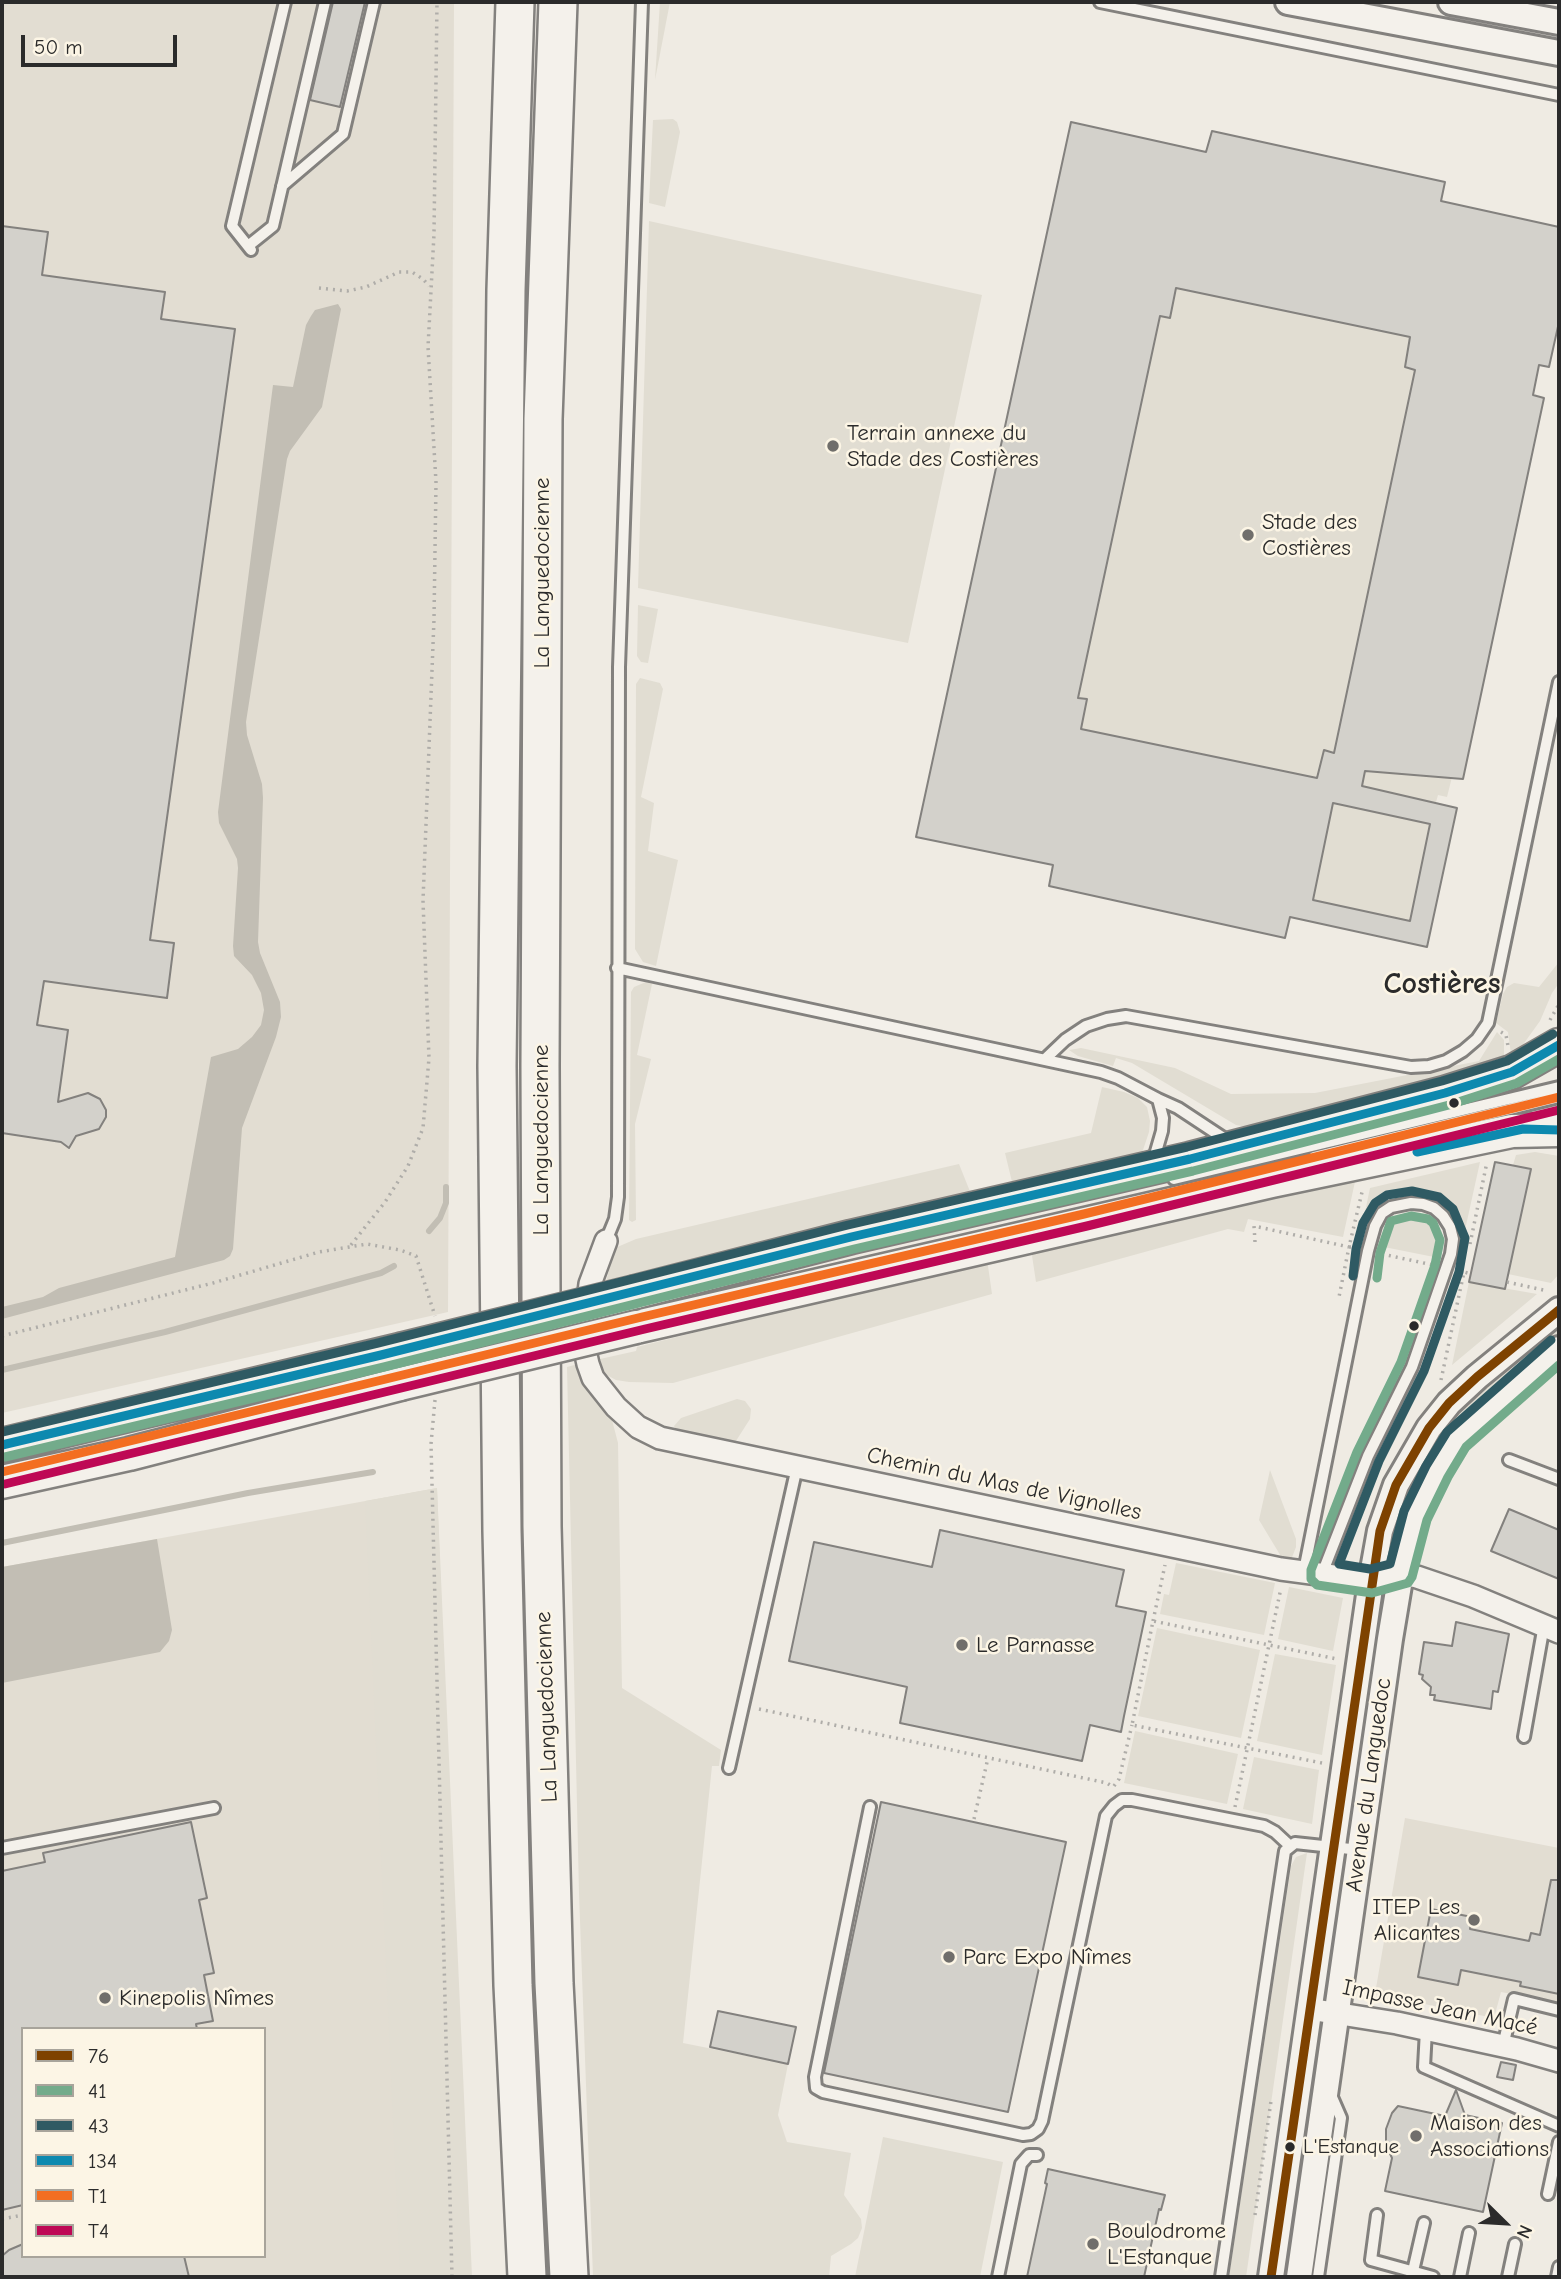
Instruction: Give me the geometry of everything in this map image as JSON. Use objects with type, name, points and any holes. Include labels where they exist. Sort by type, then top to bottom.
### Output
[{"type":"highway","name":"La Languedocienne","points":[[515,2],[506,290],[497,1066],[502,1531],[511,1916],[527,2277]]},
{"type":"highway","name":"La Languedocienne","points":[[558,2],[543,433],[540,1065],[542,1442],[554,1983],[569,2277]]},
{"type":"main road","points":[[638,1309],[851,1237],[1151,1168],[1456,1090],[1512,1072],[1559,1045]]},
{"type":"main road","points":[[1559,1066],[1559,1072]]},
{"type":"main road","points":[[2,1445],[401,1368],[638,1309],[1512,1131],[1559,1130]]},
{"type":"main road","points":[[2,1482],[129,1454],[401,1368]]},
{"type":"street","points":[[1288,2],[1559,53]]},
{"type":"street","points":[[1451,2],[1559,22]]},
{"type":"street","name":"Chemin du Mas de Vignolles","points":[[606,1241],[590,1284],[584,1346],[593,1378],[616,1407],[638,1427],[660,1438],[1169,1547],[1371,1581],[1400,1574]]},
{"type":"street","name":"Avenue du Languedoc","points":[[1271,2277],[1380,1531],[1391,1497],[1408,1461],[1429,1428],[1450,1403],[1555,1301]]},
{"type":"street","name":"Avenue du Languedoc","points":[[1299,2277],[1400,1574],[1415,1516],[1437,1471],[1457,1439],[1559,1349]]},
{"type":"street","points":[[1400,1574],[1473,1596],[1552,1629]]},
{"type":"street","name":"Impasse Jean Macé","points":[[1309,2009],[1426,2029],[1559,2061]]},
{"type":"lane","points":[[285,2],[232,226],[249,248],[273,226],[325,2]]},
{"type":"lane","points":[[282,186],[343,134],[374,2]]},
{"type":"lane","points":[[606,1241],[615,1219],[618,1197],[619,667],[642,2]]},
{"type":"lane","points":[[1100,2],[1559,95]]},
{"type":"lane","points":[[1045,1059],[1065,1040],[1086,1026],[1126,1016],[1411,1067],[1446,1061],[1464,1051],[1488,1023],[1557,704],[1559,682]]},
{"type":"lane","points":[[617,968],[1045,1059],[1118,1078],[1178,1108],[1237,1146]]},
{"type":"lane","points":[[638,1309],[1080,1199],[1245,1163],[1559,1087]]},
{"type":"lane","points":[[638,1309],[1084,1214],[1559,1097]]},
{"type":"lane","points":[[1151,1168],[1162,1131],[1163,1118],[1158,1099]]},
{"type":"lane","points":[[1411,1202],[1423,1204],[1443,1216],[1450,1227],[1453,1239],[1451,1254],[1412,1367],[1368,1456],[1304,1571],[1368,1251],[1376,1226],[1382,1213],[1391,1207],[1411,1202]]},
{"type":"lane","points":[[2,1459],[334,1381],[368,1367],[401,1368]]},
{"type":"lane","points":[[2,1472],[124,1444],[401,1368]]},
{"type":"lane","points":[[1508,1460],[1559,1479]]},
{"type":"lane","points":[[729,1768],[797,1467]]},
{"type":"lane","points":[[1524,1737],[1552,1629]]},
{"type":"lane","points":[[870,1807],[815,2077],[816,2088],[823,2092],[1023,2135],[1031,2134],[1042,2122],[1106,1816],[1114,1806],[1122,1800],[1132,1800],[1265,1826],[1289,1845]]},
{"type":"lane","points":[[2,1848],[214,1808]]},
{"type":"lane","points":[[1289,1845],[1301,1843],[1360,1850]]},
{"type":"lane","points":[[1221,2277],[1283,1858],[1289,1845]]},
{"type":"lane","points":[[1503,2046],[1514,1999],[1559,2010]]},
{"type":"lane","points":[[1426,2029],[1424,2067],[1559,2126]]},
{"type":"lane","points":[[1318,2277],[1341,2118],[1326,2083]]},
{"type":"lane","points":[[1548,2194],[1559,2142]]},
{"type":"lane","points":[[998,2277],[1021,2164],[1030,2155],[1037,2155]]},
{"type":"lane","points":[[1377,2215],[1371,2260],[1433,2277]]},
{"type":"lane","points":[[1413,2271],[1424,2223]]},
{"type":"lane","points":[[1460,2277],[1469,2233]]},
{"type":"lane","points":[[1508,2277],[1515,2244]]},
{"type":"lane","points":[[1557,2277],[1559,2267]]},
{"type":"path","points":[[349,1247],[385,1202],[408,1166],[423,1128],[429,1058],[423,901],[434,619],[435,509],[428,347],[434,234],[437,2]]},
{"type":"path","points":[[319,288],[347,291],[366,287],[399,272],[412,272],[431,288]]},
{"type":"path","points":[[1488,1023],[1506,1035],[1508,1049]]},
{"type":"path","points":[[1470,1245],[1489,1150]]},
{"type":"path","points":[[1339,1297],[1364,1181]]},
{"type":"path","points":[[1255,1242],[1254,1226],[1360,1249]]},
{"type":"path","points":[[2,1336],[213,1283],[319,1252],[367,1244],[416,1255],[436,1318]]},
{"type":"path","points":[[1379,1254],[1438,1267]]},
{"type":"path","points":[[1456,1270],[1471,1274]]},
{"type":"path","points":[[1441,1382],[1464,1272]]},
{"type":"path","points":[[1507,1282],[1555,1301]]},
{"type":"path","points":[[437,1388],[431,1444],[452,2277]]},
{"type":"path","points":[[1114,1787],[1119,1779],[1132,1725],[1169,1547]]},
{"type":"path","points":[[1233,1820],[1269,1645],[1304,1571]]},
{"type":"path","points":[[1153,1621],[1337,1659]]},
{"type":"path","points":[[743,1706],[1107,1783],[1114,1787],[1122,1800]]},
{"type":"path","points":[[1132,1725],[1322,1763]]},
{"type":"path","points":[[974,1819],[988,1758]]},
{"type":"path","points":[[2,2219],[21,2215]]},
{"type":"shaded area","points":[[2,2],[454,2],[448,1312],[2,1413]]},
{"type":"shaded area","points":[[660,2],[670,2],[655,80]]},
{"type":"shaded area","points":[[673,119],[680,132],[665,207],[649,203],[653,120]]},
{"type":"shaded area","name":"Stade des Costières","points":[[1071,122],[1187,147],[1184,158],[1204,161],[1212,131],[1318,154],[1331,189],[1338,158],[1445,182],[1439,211],[1461,206],[1559,227],[1559,322],[1549,367],[1529,363],[1528,371],[1537,374],[1533,395],[1544,398],[1447,797],[1438,795],[1436,802],[1457,808],[1427,947],[1309,921],[1292,908],[1285,938],[1049,886],[1055,857],[1037,853],[1035,862],[916,837]]},
{"type":"shaded area","name":"Terrain annexe du Stade des Costières","points":[[649,221],[982,295],[908,643],[638,588]]},
{"type":"shaded area","points":[[338,304],[341,309],[322,407],[287,459],[246,722],[263,798],[258,942],[280,1002],[281,1017],[242,1128],[233,1249],[230,1256],[224,1260],[2,1319],[2,1307],[43,1297],[59,1288],[175,1257],[211,1057],[238,1049],[261,1025],[264,1010],[261,993],[252,975],[234,956],[237,859],[219,823],[218,812],[273,385],[293,387],[306,325],[315,310]]},
{"type":"shaded area","points":[[638,605],[658,609],[648,663],[641,662],[637,656]]},
{"type":"shaded area","points":[[640,678],[660,683],[663,689],[641,797],[654,803],[648,851],[678,860],[656,966],[643,962],[635,949],[636,684]]},
{"type":"shaded area","points":[[1559,962],[1559,983],[1540,1021],[1522,1046],[1511,1054],[1508,1032],[1496,1023],[1503,994],[1507,987],[1514,983],[1539,987]]},
{"type":"shaded area","points":[[646,982],[652,984],[637,1055],[651,1059],[635,1124],[636,1220],[632,1222],[629,1220],[631,992],[634,987]]},
{"type":"shaded area","points":[[1497,1032],[1504,1040],[1504,1058],[1468,1073],[1247,1127],[1236,1125],[1132,1063],[1116,1058],[1113,1066],[1078,1056],[1069,1050],[1081,1048],[1175,1068],[1231,1094],[1315,1093],[1479,1061]]},
{"type":"shaded area","points":[[1102,1087],[1138,1098],[1147,1107],[1149,1132],[1141,1156],[1014,1190],[1005,1153],[1091,1133]]},
{"type":"shaded area","points":[[1535,1152],[1559,1156],[1559,1274],[1551,1283],[1508,1274],[1530,1169],[1513,1165],[1516,1155]]},
{"type":"shaded area","points":[[1480,1162],[1463,1239],[1456,1213],[1446,1202],[1421,1190],[1407,1189],[1384,1198],[1374,1206],[1367,1215],[1361,1242],[1359,1241],[1370,1188]]},
{"type":"shaded area","points":[[959,1164],[973,1199],[605,1285],[615,1248],[636,1239]]},
{"type":"shaded area","points":[[1356,1177],[1343,1237],[1248,1219],[1244,1232],[1228,1229],[1036,1282],[1031,1249]]},
{"type":"shaded area","points":[[1410,1214],[1428,1219],[1435,1227],[1440,1242],[1439,1258],[1379,1246],[1386,1227],[1400,1215]]},
{"type":"shaded area","points":[[987,1259],[992,1294],[673,1383],[629,1382],[616,1380],[603,1373],[600,1359],[636,1351],[637,1347]]},
{"type":"shaded area","points":[[1469,1282],[1537,1294],[1452,1365]]},
{"type":"shaded area","points":[[1559,1324],[1559,1338],[1475,1408],[1394,1550],[1388,1549],[1395,1515],[1405,1488],[1439,1431],[1469,1399]]},
{"type":"shaded area","points":[[578,1364],[605,1405],[618,1443],[622,1688],[721,1750],[719,1766],[712,1766],[683,2043],[788,2064],[778,2115],[787,2142],[851,2153],[844,2195],[861,2219],[862,2228],[858,2238],[831,2256],[829,2277],[593,2277],[579,1893],[567,1367]]},
{"type":"shaded area","points":[[737,1399],[745,1401],[751,1409],[750,1419],[734,1444],[676,1430],[674,1426],[681,1418]]},
{"type":"shaded area","points":[[1270,1470],[1296,1539],[1291,1560],[1282,1558],[1259,1520]]},
{"type":"shaded area","points":[[437,1488],[468,2277],[2,2277],[2,1567]]},
{"type":"shaded area","points":[[437,1488],[472,2277],[400,2277],[365,1501]]},
{"type":"shaded area","points":[[157,1539],[172,1630],[169,1641],[160,1652],[2,1683],[2,1567]]},
{"type":"shaded area","points":[[1176,1563],[1275,1583],[1264,1635],[1160,1614],[1164,1594],[1169,1595]]},
{"type":"shaded area","points":[[1289,1587],[1343,1598],[1333,1651],[1278,1639]]},
{"type":"shaded area","points":[[1157,1628],[1260,1650],[1241,1738],[1138,1716]]},
{"type":"shaded area","points":[[1371,1647],[1381,1648],[1351,1827],[1347,1825]]},
{"type":"shaded area","points":[[1275,1654],[1336,1665],[1322,1755],[1257,1741]]},
{"type":"shaded area","points":[[1135,1731],[1238,1754],[1227,1804],[1124,1783]]},
{"type":"shaded area","points":[[1254,1757],[1319,1770],[1312,1824],[1243,1809]]},
{"type":"shaded area","name":"ITEP Les Alicantes","points":[[1405,1818],[1559,1848],[1559,2003],[1501,1992],[1494,2018],[1375,1994]]},
{"type":"shaded area","points":[[1307,1853],[1246,2277],[1229,2277],[1291,1866],[1296,1857]]},
{"type":"shaded area","points":[[1344,1861],[1349,1862],[1327,1997],[1322,1993]]},
{"type":"shaded area","points":[[1312,2069],[1320,2070],[1291,2277],[1281,2277]]},
{"type":"shaded area","points":[[883,2137],[1003,2162],[980,2277],[855,2277]]},
{"type":"building","points":[[333,2],[365,2],[340,107],[310,100]]},
{"type":"building","name":"Stade des Costières","points":[[1071,122],[1206,152],[1212,131],[1445,182],[1441,201],[1559,227],[1559,322],[1549,367],[1539,365],[1533,395],[1544,398],[1463,779],[1365,771],[1362,786],[1457,808],[1427,947],[1290,917],[1285,938],[1049,886],[1053,865],[916,837]],"holes":[[[1176,288],[1410,337],[1405,367],[1415,370],[1334,753],[1324,750],[1317,778],[1081,729],[1087,699],[1078,698],[1160,316],[1170,318]],[[1333,803],[1430,824],[1410,921],[1313,900]]]},
{"type":"building","points":[[2,226],[48,232],[42,275],[165,292],[161,319],[235,329],[150,940],[174,943],[167,998],[44,981],[37,1025],[68,1030],[58,1102],[88,1093],[100,1099],[106,1110],[106,1117],[99,1129],[76,1136],[69,1148],[61,1142],[2,1133]]},
{"type":"building","points":[[1495,1162],[1531,1169],[1505,1289],[1469,1282]]},
{"type":"building","points":[[1509,1509],[1559,1530],[1559,1579],[1491,1551]]},
{"type":"building","name":"Le Parnasse","points":[[940,1530],[1124,1570],[1116,1606],[1146,1612],[1121,1732],[1090,1725],[1082,1761],[900,1723],[907,1687],[789,1661],[814,1542],[932,1567]]},
{"type":"building","points":[[1456,1622],[1509,1634],[1498,1692],[1493,1691],[1491,1709],[1434,1700],[1435,1695],[1430,1695],[1431,1687],[1422,1679],[1423,1675],[1419,1674],[1424,1642],[1452,1646]]},
{"type":"building","name":"Parc Expo Nîmes","points":[[881,1802],[1066,1842],[1008,2112],[824,2073]]},
{"type":"building","name":"Kinepolis Nîmes","points":[[191,1822],[207,1898],[199,1900],[214,1973],[204,1975],[213,2021],[196,2024],[197,2027],[21,2027],[21,2205],[2,2210],[2,1871],[45,1862],[43,1853]]},
{"type":"building","points":[[1551,1880],[1559,1880],[1559,1994],[1520,1986],[1521,1982],[1461,1970],[1458,1985],[1418,1977],[1431,1909],[1472,1917],[1470,1929],[1529,1941],[1531,1933],[1540,1935]]},
{"type":"building","points":[[718,2011],[796,2027],[788,2064],[710,2047]]},
{"type":"building","points":[[1501,2062],[1516,2065],[1513,2080],[1497,2077]]},
{"type":"building","points":[[1456,2090],[1465,2115],[1502,2123],[1483,2212],[1385,2191],[1392,2158],[1386,2145],[1386,2129],[1392,2113],[1398,2106],[1445,2116]]},
{"type":"building","name":"Boulodrome L'Estanque","points":[[1048,2169],[1165,2195],[1161,2210],[1159,2209],[1144,2277],[1027,2277]]},
{"type":"building","points":[[21,2245],[21,2258],[184,2258],[189,2277],[2,2277],[2,2256]]},
{"type":"waterway","points":[[429,1231],[440,1218],[446,1203],[446,1187]]},
{"type":"waterway","points":[[2,1370],[165,1332],[381,1273],[394,1266]]},
{"type":"waterway","points":[[2,1543],[248,1493],[373,1472]]},
{"type":"transit line","name":"43","points":[[2,1432],[378,1343],[848,1225],[1187,1147],[1442,1081],[1507,1061],[1553,1034]]},
{"type":"transit line","name":"134","points":[[2,1445],[381,1355],[851,1237],[1190,1159],[1445,1093],[1512,1072],[1559,1045]]},
{"type":"transit line","name":"41","points":[[5,1457],[384,1367],[854,1249],[1193,1171],[1449,1105],[1517,1083],[1559,1059]]},
{"type":"transit line","name":"T1","points":[[2,1472],[642,1317],[1084,1214],[1559,1097]]},
{"type":"transit line","name":"T4","points":[[5,1484],[645,1329],[1087,1226],[1559,1110]]},
{"type":"transit line","name":"134","points":[[1417,1152],[1523,1129],[1559,1130]]},
{"type":"transit line","name":"43","points":[[1353,1276],[1363,1223],[1375,1203],[1387,1195],[1412,1191],[1439,1197],[1453,1209],[1465,1238],[1459,1272],[1424,1371],[1379,1461],[1339,1564],[1370,1569],[1390,1564],[1404,1511],[1426,1466],[1447,1432],[1551,1340]]},
{"type":"transit line","name":"41","points":[[1377,1278],[1380,1253],[1391,1221],[1411,1216],[1428,1219],[1433,1223],[1440,1240],[1435,1265],[1401,1362],[1357,1452],[1311,1570],[1311,1579],[1317,1585],[1372,1593],[1408,1583],[1427,1520],[1466,1447],[1559,1365]]},
{"type":"transit line","name":"76","points":[[1271,2277],[1380,1531],[1396,1485],[1429,1428],[1449,1403],[1559,1310]]},
{"type":"place","name":"Terrain annexe du Stade des Costières","points":[[833,446]]},
{"type":"place","name":"Stade des Costières","points":[[1248,535]]},
{"type":"place","name":"Le Parnasse","points":[[962,1645]]},
{"type":"place","name":"ITEP Les Alicantes","points":[[1474,1920]]},
{"type":"place","name":"Parc Expo Nîmes","points":[[949,1957]]},
{"type":"place","name":"Kinepolis Nîmes","points":[[105,1998]]},
{"type":"place","name":"Maison des Associations","points":[[1416,2136]]},
{"type":"place","name":"L'Estanque","points":[[1290,2147]]},
{"type":"place","name":"Boulodrome L'Estanque","points":[[1093,2244]]},
{"type":"district","name":"Costières","points":[[1442,985]]}]
